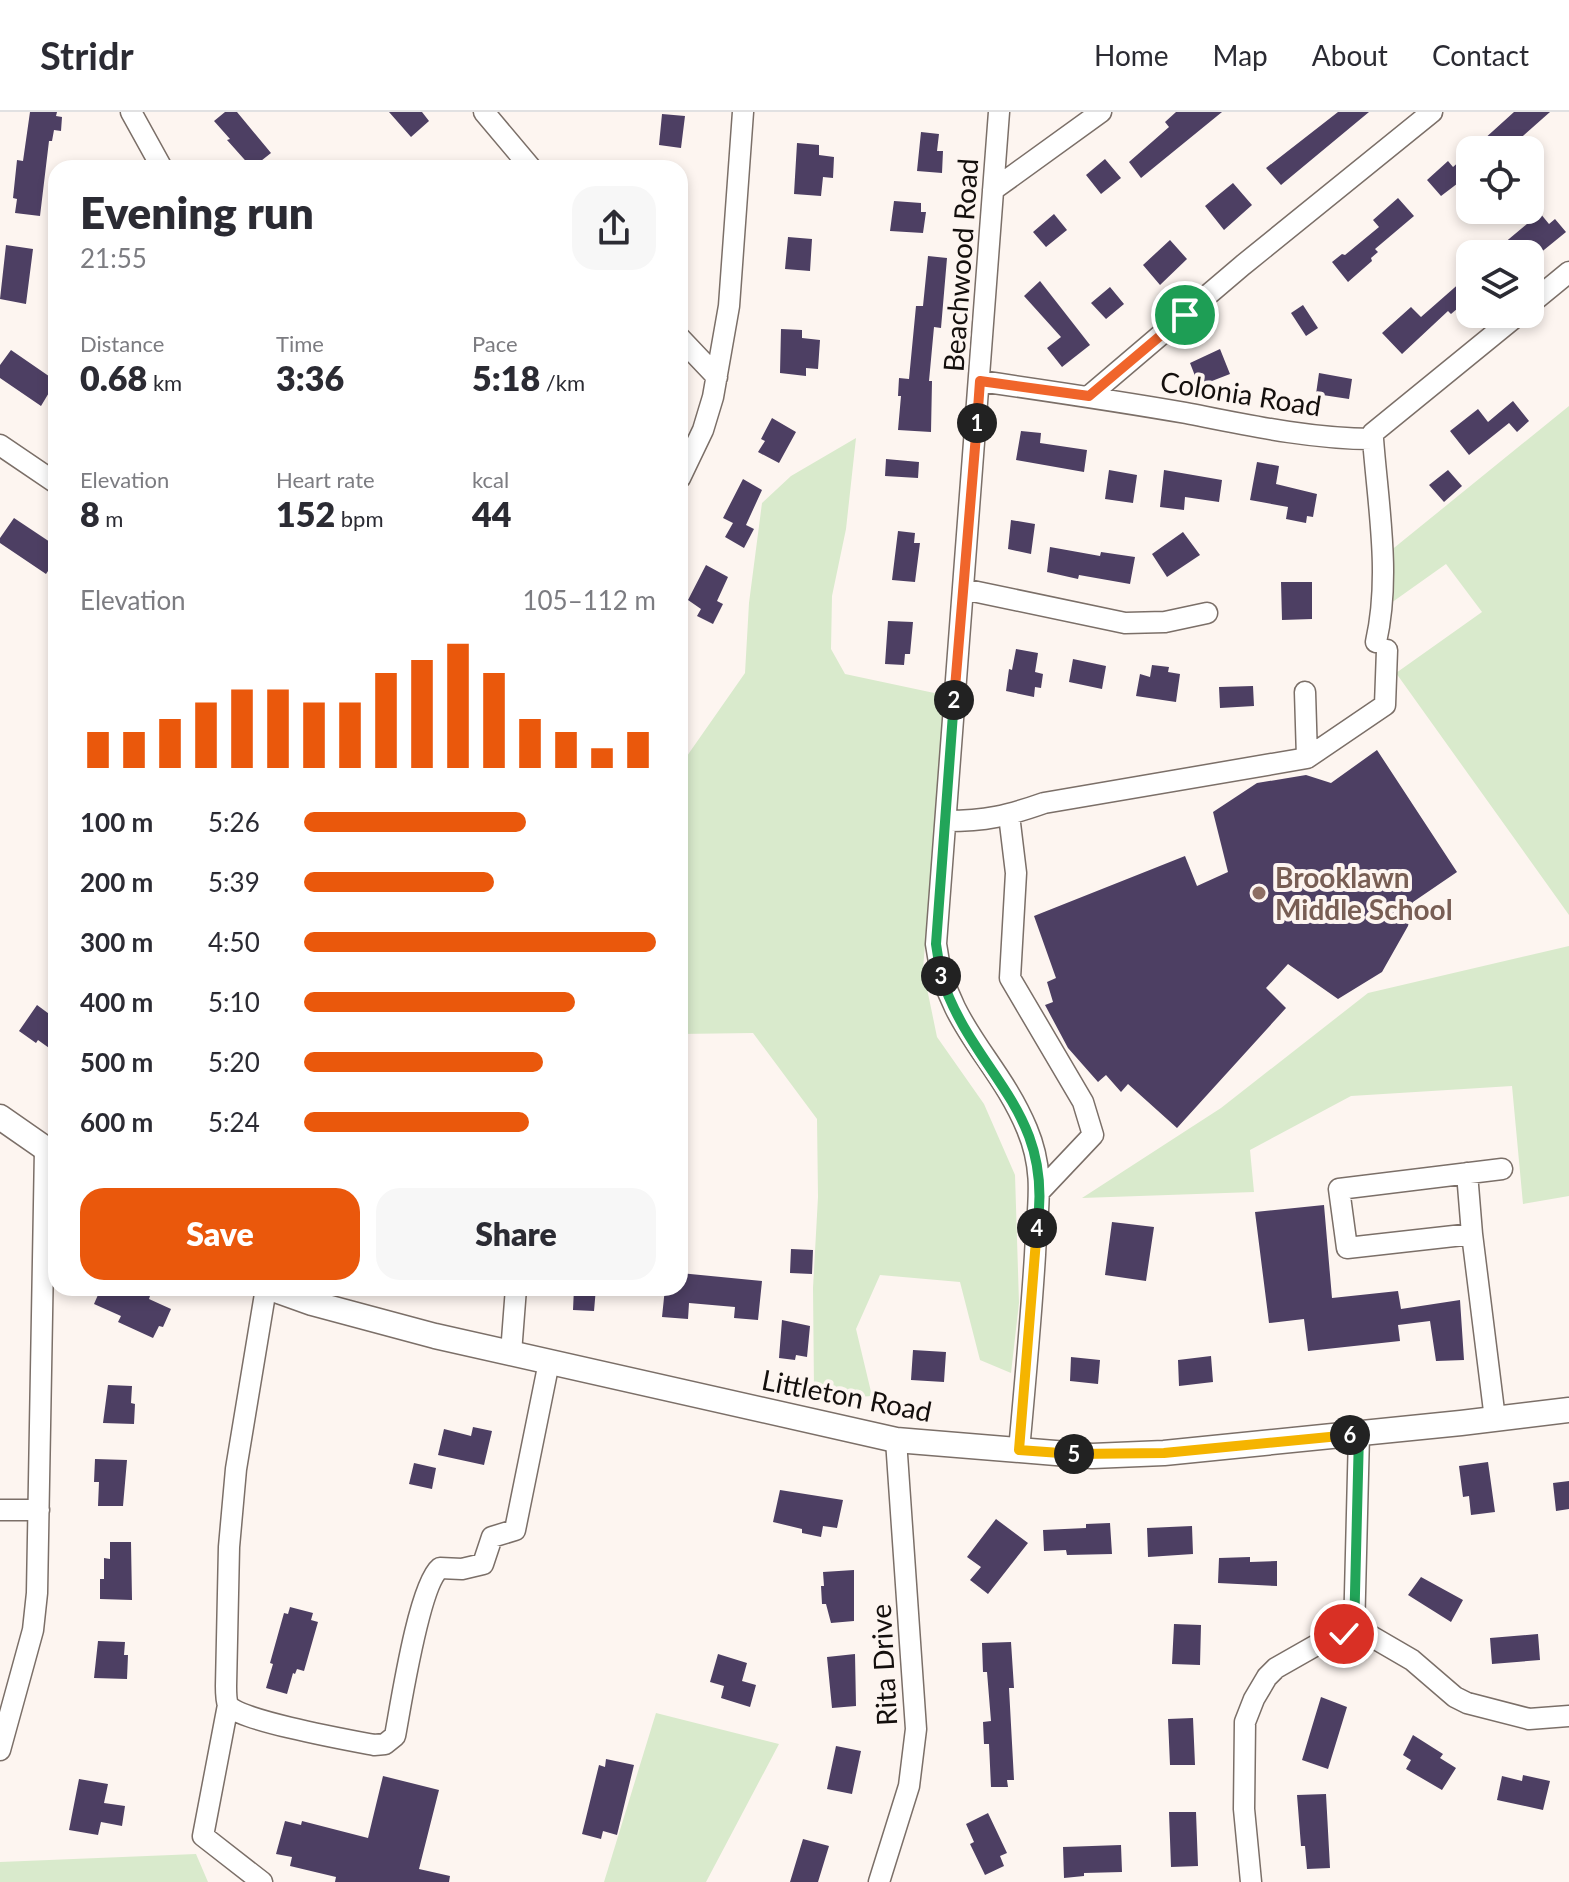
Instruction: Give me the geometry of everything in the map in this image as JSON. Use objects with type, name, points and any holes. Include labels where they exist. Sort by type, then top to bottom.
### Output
[{"type":"main road","points":[[0,1117],[48,1151]]},
{"type":"main road","name":"Littleton Road","points":[[291,1296],[511,1353],[896,1440],[1092,1456],[1164,1453],[1569,1410]]},
{"type":"street","points":[[131,112],[158,160]]},
{"type":"street","points":[[484,112],[524,160]]},
{"type":"street","points":[[688,461],[703,430],[717,377],[729,306],[743,112]]},
{"type":"street","name":"Beachwood Road","points":[[999,112],[936,944],[939,969],[947,993],[964,1028],[1018,1109],[1037,1158],[1041,1190],[1019,1450]]},
{"type":"street","points":[[993,190],[1101,112]]},
{"type":"street","points":[[1089,396],[1243,265],[1432,112]]},
{"type":"street","points":[[1544,293],[1569,272]]},
{"type":"street","points":[[946,821],[981,821],[1044,803],[1307,758],[1385,705],[1381,646],[1382,559],[1373,433],[1502,328]]},
{"type":"street","points":[[688,346],[717,377]]},
{"type":"street","name":"Colonia Road","points":[[980,381],[1089,396],[1253,426],[1350,439],[1373,439]]},
{"type":"street","points":[[0,445],[48,478]]},
{"type":"street","points":[[963,589],[1125,623],[1165,622],[1207,613]]},
{"type":"street","points":[[1305,692],[1307,758]]},
{"type":"street","points":[[1009,815],[1016,873],[1010,978],[1083,1102],[1093,1135],[1041,1190]]},
{"type":"street","points":[[1472,1234],[1347,1248],[1339,1189],[1502,1169]]},
{"type":"street","points":[[1467,1173],[1495,1419]]},
{"type":"street","points":[[0,1750],[33,1630],[37,1593],[48,1242]]},
{"type":"street","points":[[262,1882],[203,1836],[228,1705],[230,1531],[236,1469],[267,1296]]},
{"type":"street","points":[[511,1353],[515,1296]]},
{"type":"street","points":[[228,1705],[235,1711],[258,1719],[374,1745],[385,1744],[395,1736],[420,1613],[433,1573],[440,1568],[462,1569],[483,1564],[492,1537],[515,1530],[549,1362]]},
{"type":"street","points":[[1354,1633],[1359,1434]]},
{"type":"street","name":"Rita Drive","points":[[879,1882],[909,1786],[916,1729],[896,1440]]},
{"type":"street","points":[[0,1510],[39,1510]]},
{"type":"street","points":[[1251,1882],[1244,1809],[1245,1722],[1267,1677],[1276,1668],[1320,1643],[1354,1633],[1369,1635],[1391,1646],[1467,1703],[1529,1719],[1569,1716]]},
{"type":"green space","points":[[1569,406],[1569,915],[1396,673],[1482,612],[1446,564],[1384,608],[1384,556]]},
{"type":"green space","points":[[856,438],[846,529],[832,596],[831,649],[845,674],[939,694],[944,717],[923,969],[937,1037],[984,1104],[1015,1175],[1019,1303],[1011,1373],[980,1360],[960,1282],[880,1275],[856,1329],[872,1396],[827,1399],[814,1389],[817,1119],[753,1033],[688,1034],[688,755],[745,673],[749,603],[762,503],[791,476]]},
{"type":"green space","points":[[1569,946],[1569,1196],[1523,1204],[1512,1086],[1351,1096],[1250,1150],[1254,1192],[1082,1198],[1221,1108],[1368,993]]},
{"type":"green space","points":[[656,1713],[779,1744],[706,1882],[604,1882]]},
{"type":"green space","points":[[196,1854],[208,1882],[0,1882],[0,1862]]},
{"type":"building","points":[[30,112],[57,112],[56,116],[62,117],[61,131],[54,130],[52,141],[49,141],[40,216],[15,213],[17,199],[13,198],[17,160],[23,161]]},
{"type":"building","points":[[225,112],[237,112],[271,153],[262,160],[245,160],[214,121]]},
{"type":"building","points":[[389,112],[422,112],[429,121],[411,137]]},
{"type":"building","points":[[1176,112],[1222,112],[1141,178],[1129,162],[1169,127],[1165,122]]},
{"type":"building","points":[[1338,112],[1369,112],[1281,185],[1266,168]]},
{"type":"building","points":[[1514,112],[1550,112],[1523,136],[1487,136]]},
{"type":"building","points":[[662,114],[685,116],[681,148],[659,145]]},
{"type":"building","points":[[921,132],[939,134],[937,151],[943,151],[942,173],[917,171]]},
{"type":"building","points":[[797,143],[819,145],[819,155],[834,157],[833,178],[823,177],[821,196],[794,194]]},
{"type":"building","points":[[1105,159],[1121,178],[1101,194],[1086,175]]},
{"type":"building","points":[[1448,161],[1453,167],[1456,164],[1456,185],[1441,196],[1427,180]]},
{"type":"building","points":[[1233,183],[1252,205],[1224,230],[1205,206]]},
{"type":"building","points":[[1398,198],[1414,216],[1375,249],[1378,252],[1371,258],[1372,261],[1348,282],[1332,262],[1379,227],[1373,220]]},
{"type":"building","points":[[894,201],[921,203],[921,212],[926,212],[923,233],[890,231]]},
{"type":"building","points":[[1054,214],[1067,230],[1046,247],[1033,232]]},
{"type":"building","points":[[1544,218],[1549,224],[1555,219],[1566,232],[1544,250],[1544,240],[1508,240],[1527,224],[1544,224]]},
{"type":"building","points":[[788,237],[812,239],[810,271],[785,269]]},
{"type":"building","points":[[1170,240],[1187,259],[1160,285],[1143,265]]},
{"type":"building","points":[[6,245],[33,249],[26,304],[0,299]]},
{"type":"building","points":[[928,256],[947,258],[941,328],[934,327],[929,381],[932,381],[931,432],[898,430],[899,378],[909,379],[916,306],[923,306]]},
{"type":"building","points":[[1040,281],[1090,345],[1062,367],[1047,348],[1061,337],[1024,296]]},
{"type":"building","points":[[1456,286],[1456,310],[1451,314],[1448,311],[1402,354],[1382,333],[1411,307],[1421,317]]},
{"type":"building","points":[[1110,287],[1124,304],[1106,319],[1091,303]]},
{"type":"building","points":[[1303,305],[1318,328],[1306,336],[1291,313]]},
{"type":"building","points":[[781,329],[802,330],[802,338],[820,340],[818,369],[806,368],[806,376],[780,373]]},
{"type":"building","points":[[1220,349],[1230,374],[1199,386],[1190,363]]},
{"type":"building","points":[[11,350],[48,375],[48,394],[41,406],[0,378],[0,365]]},
{"type":"building","points":[[1319,373],[1352,379],[1349,399],[1316,394]]},
{"type":"building","points":[[1513,401],[1529,421],[1517,432],[1509,423],[1469,455],[1450,431],[1478,409],[1488,422]]},
{"type":"building","points":[[772,418],[796,432],[779,463],[758,452]]},
{"type":"building","points":[[1021,431],[1041,433],[1040,443],[1087,450],[1084,472],[1016,460]]},
{"type":"building","points":[[886,459],[919,462],[918,478],[885,476]]},
{"type":"building","points":[[1257,462],[1279,466],[1276,484],[1317,494],[1313,517],[1307,516],[1306,523],[1286,519],[1288,507],[1250,500]]},
{"type":"building","points":[[1109,470],[1137,475],[1133,503],[1105,499]]},
{"type":"building","points":[[1164,470],[1222,480],[1219,502],[1185,497],[1184,510],[1160,507]]},
{"type":"building","points":[[1448,470],[1462,486],[1444,502],[1429,485]]},
{"type":"building","points":[[743,479],[762,490],[746,525],[754,529],[744,548],[725,537],[733,523],[723,518]]},
{"type":"building","points":[[14,518],[48,541],[46,574],[0,543],[0,538]]},
{"type":"building","points":[[1011,520],[1035,524],[1031,554],[1008,549]]},
{"type":"building","points":[[898,531],[915,533],[914,543],[920,543],[915,582],[892,580]]},
{"type":"building","points":[[1183,532],[1200,555],[1167,577],[1152,554]]},
{"type":"building","points":[[1050,547],[1100,556],[1101,552],[1135,557],[1130,584],[1079,575],[1078,579],[1047,572]]},
{"type":"building","points":[[706,565],[728,577],[717,601],[723,604],[713,624],[697,616],[701,609],[688,600]]},
{"type":"building","points":[[1281,582],[1312,582],[1312,619],[1282,620]]},
{"type":"building","points":[[888,621],[913,622],[910,654],[905,654],[904,665],[885,664]]},
{"type":"building","points":[[1016,649],[1038,653],[1035,672],[1043,674],[1041,688],[1035,687],[1034,697],[1006,691]]},
{"type":"building","points":[[1073,659],[1106,666],[1102,689],[1069,682]]},
{"type":"building","points":[[1152,665],[1169,667],[1168,672],[1180,674],[1176,702],[1136,696],[1140,674],[1150,677]]},
{"type":"building","points":[[1253,686],[1254,706],[1220,708],[1219,687]]},
{"type":"building","name":"Brooklawn Middle School","points":[[1377,750],[1457,872],[1413,902],[1408,926],[1382,972],[1338,999],[1288,964],[1266,988],[1286,1008],[1177,1128],[1128,1084],[1121,1092],[1106,1075],[1098,1082],[1068,1048],[1045,1005],[1053,1002],[1047,982],[1056,978],[1034,916],[1185,856],[1197,886],[1228,872],[1213,812],[1257,783],[1306,775],[1331,783]]},
{"type":"building","points":[[37,1005],[48,1013],[48,1047],[19,1031]]},
{"type":"building","points":[[1324,1205],[1332,1298],[1398,1291],[1401,1309],[1460,1300],[1464,1360],[1436,1361],[1430,1321],[1398,1325],[1400,1341],[1308,1351],[1304,1319],[1269,1323],[1255,1212]]},
{"type":"building","points":[[1112,1222],[1154,1227],[1146,1281],[1105,1275]]},
{"type":"building","points":[[791,1249],[813,1250],[812,1274],[790,1273]]},
{"type":"building","points":[[688,1274],[762,1281],[758,1320],[734,1318],[735,1307],[689,1303],[688,1319],[662,1317],[664,1296],[688,1296]]},
{"type":"building","points":[[98,1296],[150,1296],[149,1299],[171,1309],[163,1327],[159,1326],[153,1338],[118,1322],[121,1316],[94,1304]]},
{"type":"building","points":[[574,1296],[595,1296],[594,1311],[573,1310]]},
{"type":"building","points":[[782,1320],[810,1326],[807,1357],[796,1355],[795,1360],[779,1358]]},
{"type":"building","points":[[913,1350],[946,1352],[944,1382],[911,1380]]},
{"type":"building","points":[[1211,1356],[1213,1382],[1179,1386],[1178,1360]]},
{"type":"building","points":[[1071,1357],[1100,1360],[1098,1384],[1070,1381]]},
{"type":"building","points":[[108,1385],[132,1386],[134,1424],[103,1423]]},
{"type":"building","points":[[473,1427],[492,1431],[484,1465],[438,1455],[444,1429],[471,1436]]},
{"type":"building","points":[[95,1459],[127,1460],[123,1506],[98,1506],[99,1482],[94,1482]]},
{"type":"building","points":[[1488,1462],[1495,1512],[1471,1515],[1469,1496],[1463,1497],[1459,1466]]},
{"type":"building","points":[[414,1463],[436,1468],[432,1489],[409,1484]]},
{"type":"building","points":[[1569,1481],[1569,1509],[1556,1511],[1553,1483]]},
{"type":"building","points":[[780,1490],[843,1500],[837,1528],[823,1526],[821,1537],[773,1522]]},
{"type":"building","points":[[996,1519],[1028,1543],[988,1594],[970,1580],[981,1567],[967,1557]]},
{"type":"building","points":[[1110,1523],[1112,1554],[1067,1555],[1066,1550],[1044,1551],[1043,1530],[1086,1528],[1086,1524]]},
{"type":"building","points":[[1192,1526],[1193,1554],[1148,1557],[1147,1528]]},
{"type":"building","points":[[110,1542],[131,1542],[132,1600],[100,1599],[100,1579],[104,1579],[104,1558],[110,1559]]},
{"type":"building","points":[[1250,1557],[1250,1562],[1277,1561],[1277,1586],[1218,1583],[1219,1558]]},
{"type":"building","points":[[854,1570],[854,1621],[831,1623],[826,1604],[822,1604],[823,1572]]},
{"type":"building","points":[[1421,1577],[1463,1600],[1451,1622],[1408,1595]]},
{"type":"building","points":[[290,1607],[313,1613],[311,1620],[318,1622],[304,1671],[297,1669],[293,1673],[287,1694],[266,1688],[284,1613],[288,1614]]},
{"type":"building","points":[[1174,1624],[1201,1625],[1200,1665],[1172,1664]]},
{"type":"building","points":[[1538,1634],[1540,1660],[1492,1664],[1490,1638]]},
{"type":"building","points":[[98,1641],[125,1642],[127,1679],[94,1678]]},
{"type":"building","points":[[1011,1642],[1014,1688],[1009,1688],[1014,1780],[1007,1780],[1008,1787],[991,1787],[989,1744],[984,1744],[983,1722],[991,1721],[982,1643]]},
{"type":"building","points":[[718,1654],[747,1663],[742,1681],[756,1685],[750,1707],[721,1698],[724,1686],[710,1682]]},
{"type":"building","points":[[855,1654],[856,1706],[832,1708],[827,1657]]},
{"type":"building","points":[[1321,1697],[1347,1707],[1328,1769],[1302,1760]]},
{"type":"building","points":[[1193,1718],[1195,1765],[1170,1765],[1168,1719]]},
{"type":"building","points":[[1413,1735],[1443,1754],[1440,1758],[1456,1768],[1442,1790],[1406,1769],[1411,1760],[1403,1755]]},
{"type":"building","points":[[836,1746],[861,1751],[852,1794],[827,1789]]},
{"type":"building","points":[[606,1759],[634,1765],[617,1835],[603,1831],[601,1839],[582,1834],[599,1765],[605,1767]]},
{"type":"building","points":[[1523,1775],[1550,1781],[1543,1810],[1497,1800],[1502,1776],[1522,1781]]},
{"type":"building","points":[[383,1776],[439,1790],[419,1869],[450,1876],[449,1882],[335,1882],[336,1877],[290,1866],[292,1857],[276,1854],[285,1821],[301,1825],[302,1821],[368,1838]]},
{"type":"building","points":[[79,1779],[108,1784],[104,1803],[125,1806],[122,1826],[101,1822],[98,1835],[69,1830]]},
{"type":"building","points":[[1326,1794],[1330,1868],[1307,1869],[1305,1846],[1301,1846],[1297,1795]]},
{"type":"building","points":[[1169,1812],[1196,1812],[1198,1866],[1171,1867]]},
{"type":"building","points":[[988,1813],[1007,1853],[1000,1856],[1004,1866],[985,1875],[970,1844],[974,1842],[966,1824]]},
{"type":"building","points":[[803,1839],[829,1846],[818,1882],[790,1882]]},
{"type":"building","points":[[1121,1845],[1122,1872],[1084,1873],[1084,1876],[1064,1878],[1063,1847]]},
{"type":"place","name":"Brooklawn Middle School","points":[[1259,893]]},
{"type":"route","points":[[1185,315],[1089,396],[980,381],[936,944],[939,969],[964,1028],[1018,1109],[1037,1158],[1041,1190],[1019,1450],[1092,1456],[1164,1453],[1359,1434],[1354,1633],[1344,1634]]}]
